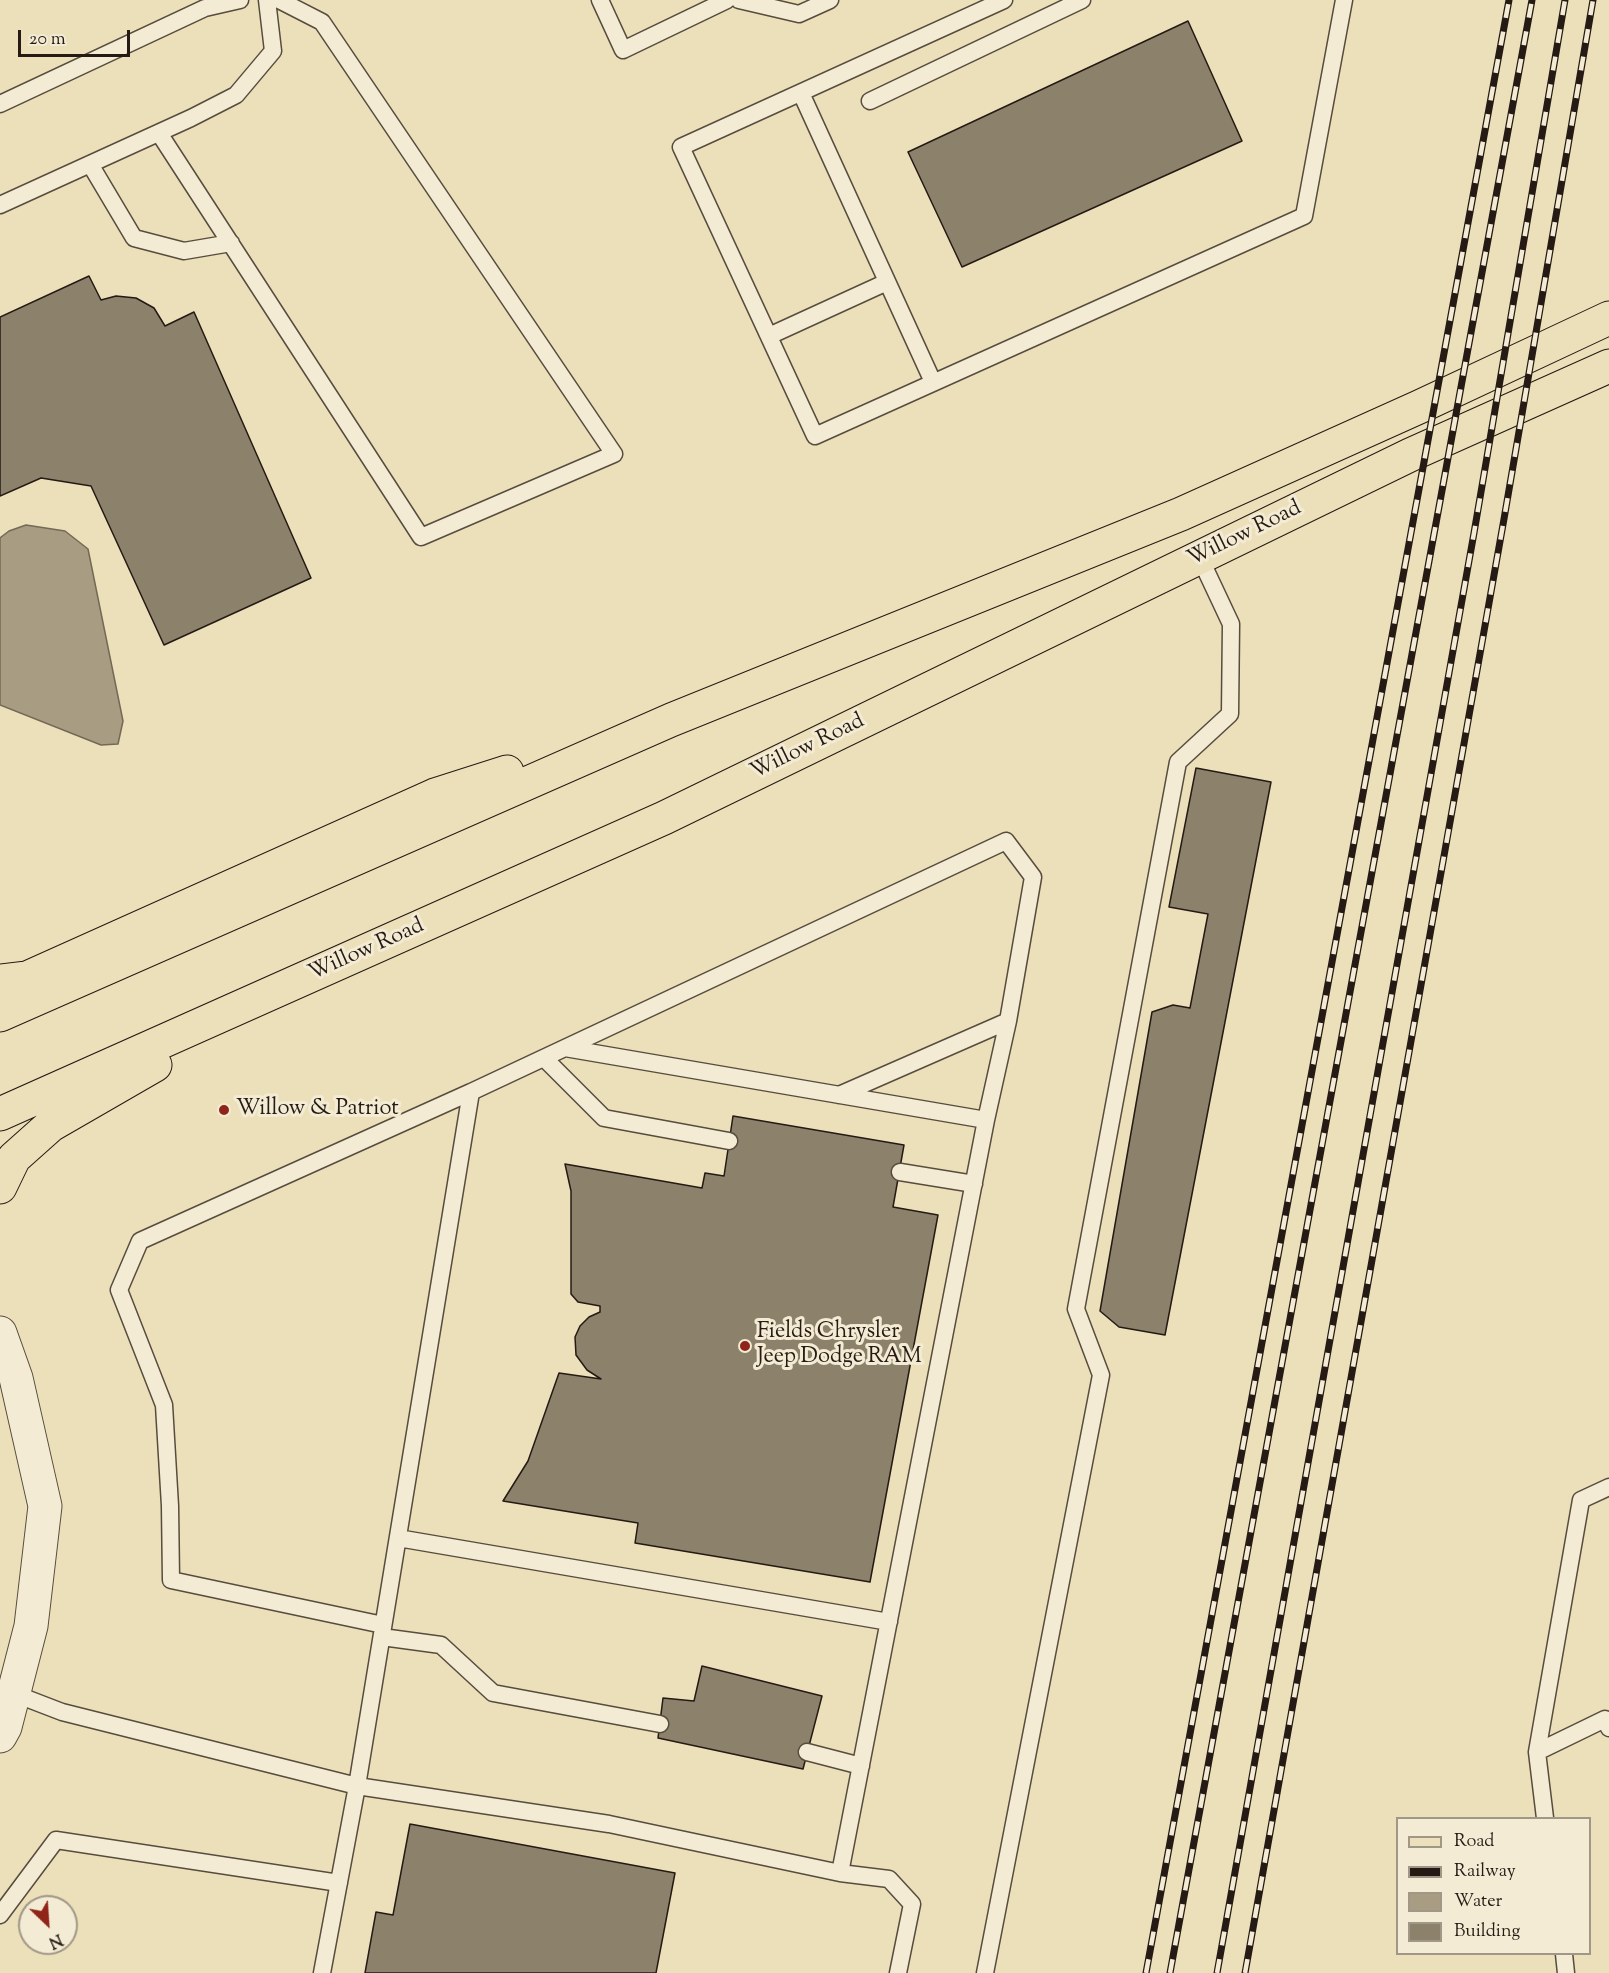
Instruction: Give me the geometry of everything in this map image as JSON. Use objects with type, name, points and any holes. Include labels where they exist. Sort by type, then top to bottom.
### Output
[{"type":"main road","name":"Willow Road","points":[[0,1015],[671,720],[1181,514],[1419,407],[1609,318]]},
{"type":"main road","name":"Willow Road","points":[[0,1114],[664,818],[1410,455],[1609,366]]},
{"type":"main road","points":[[0,981],[27,978],[435,795],[671,720]]},
{"type":"main road","points":[[0,1187],[14,1158],[51,1125],[177,1052],[443,936],[580,871],[664,818]]},
{"type":"street","points":[[0,1333],[16,1378],[45,1506],[31,1626],[7,1691],[5,1727],[0,1736]]},
{"type":"lane","points":[[0,104],[205,8],[240,0]]},
{"type":"lane","points":[[0,205],[159,133],[236,95],[273,51],[267,0]]},
{"type":"lane","points":[[159,133],[421,537],[614,454],[322,22],[279,0]]},
{"type":"lane","points":[[600,0],[623,50],[727,0]]},
{"type":"lane","points":[[739,0],[799,14],[830,0]]},
{"type":"lane","points":[[1004,0],[681,147],[815,436],[1304,216],[1344,0]]},
{"type":"lane","points":[[870,101],[1082,0]]},
{"type":"lane","points":[[801,93],[933,382]]},
{"type":"lane","points":[[90,164],[134,238],[184,251],[231,243]]},
{"type":"lane","points":[[769,336],[887,282]]},
{"type":"lane","points":[[985,1973],[1101,1375],[1076,1309],[1178,762],[1230,714],[1231,624],[1200,558]]},
{"type":"lane","points":[[660,1725],[493,1694],[441,1645],[171,1580],[170,1506],[164,1405],[119,1290],[140,1241],[471,1092],[1006,841],[1033,877],[1008,1021],[986,1120],[840,1873]]},
{"type":"lane","points":[[839,1095],[1008,1021]]},
{"type":"lane","points":[[565,1048],[986,1120]]},
{"type":"lane","points":[[544,1058],[604,1118],[729,1141]]},
{"type":"lane","points":[[322,1973],[357,1786],[471,1092]]},
{"type":"lane","points":[[900,1172],[974,1184]]},
{"type":"lane","points":[[1545,1817],[1537,1752],[1581,1500],[1609,1487]]},
{"type":"lane","points":[[398,1538],[889,1622]]},
{"type":"lane","points":[[7,1691],[62,1712],[357,1786],[609,1824],[840,1873],[889,1879],[912,1904],[898,1973]]},
{"type":"lane","points":[[1537,1752],[1605,1719],[1609,1728]]},
{"type":"lane","points":[[807,1752],[861,1766]]},
{"type":"lane","points":[[0,1916],[56,1840],[339,1883]]},
{"type":"lane","points":[[1564,1955],[1566,1973]]},
{"type":"water","points":[[26,525],[65,531],[88,549],[123,721],[118,744],[101,745],[0,705],[0,538],[9,531]]},
{"type":"building","points":[[1188,21],[1242,141],[962,267],[908,152]]},
{"type":"building","points":[[89,276],[101,300],[116,296],[136,298],[154,308],[165,326],[194,312],[311,578],[164,645],[91,486],[41,478],[0,496],[0,317]]},
{"type":"building","points":[[1196,768],[1271,782],[1165,1335],[1119,1327],[1100,1311],[1152,1012],[1173,1005],[1190,1008],[1208,914],[1169,907]]},
{"type":"building","name":"Fields Chrysler Jeep Dodge RAM","points":[[733,1116],[904,1145],[893,1207],[938,1215],[870,1582],[635,1543],[638,1523],[503,1501],[528,1461],[559,1373],[601,1379],[587,1370],[576,1355],[575,1337],[580,1326],[589,1317],[600,1312],[600,1306],[578,1302],[571,1294],[571,1191],[565,1164],[702,1188],[705,1173],[724,1176]]},
{"type":"building","points":[[702,1666],[822,1696],[803,1769],[658,1738],[663,1698],[694,1701]]},
{"type":"building","points":[[410,1824],[675,1873],[656,1973],[365,1973],[376,1912],[393,1915]]},
{"type":"railway","points":[[1146,1973],[1509,0]]},
{"type":"railway","points":[[1170,1973],[1532,0]]},
{"type":"railway","points":[[1217,1973],[1474,533],[1565,0]]},
{"type":"railway","points":[[1245,1973],[1504,519],[1593,0]]},
{"type":"place","name":"Willow & Patriot","points":[[224,1110]]},
{"type":"place","name":"Fields Chrysler Jeep Dodge RAM","points":[[745,1346]]}]
